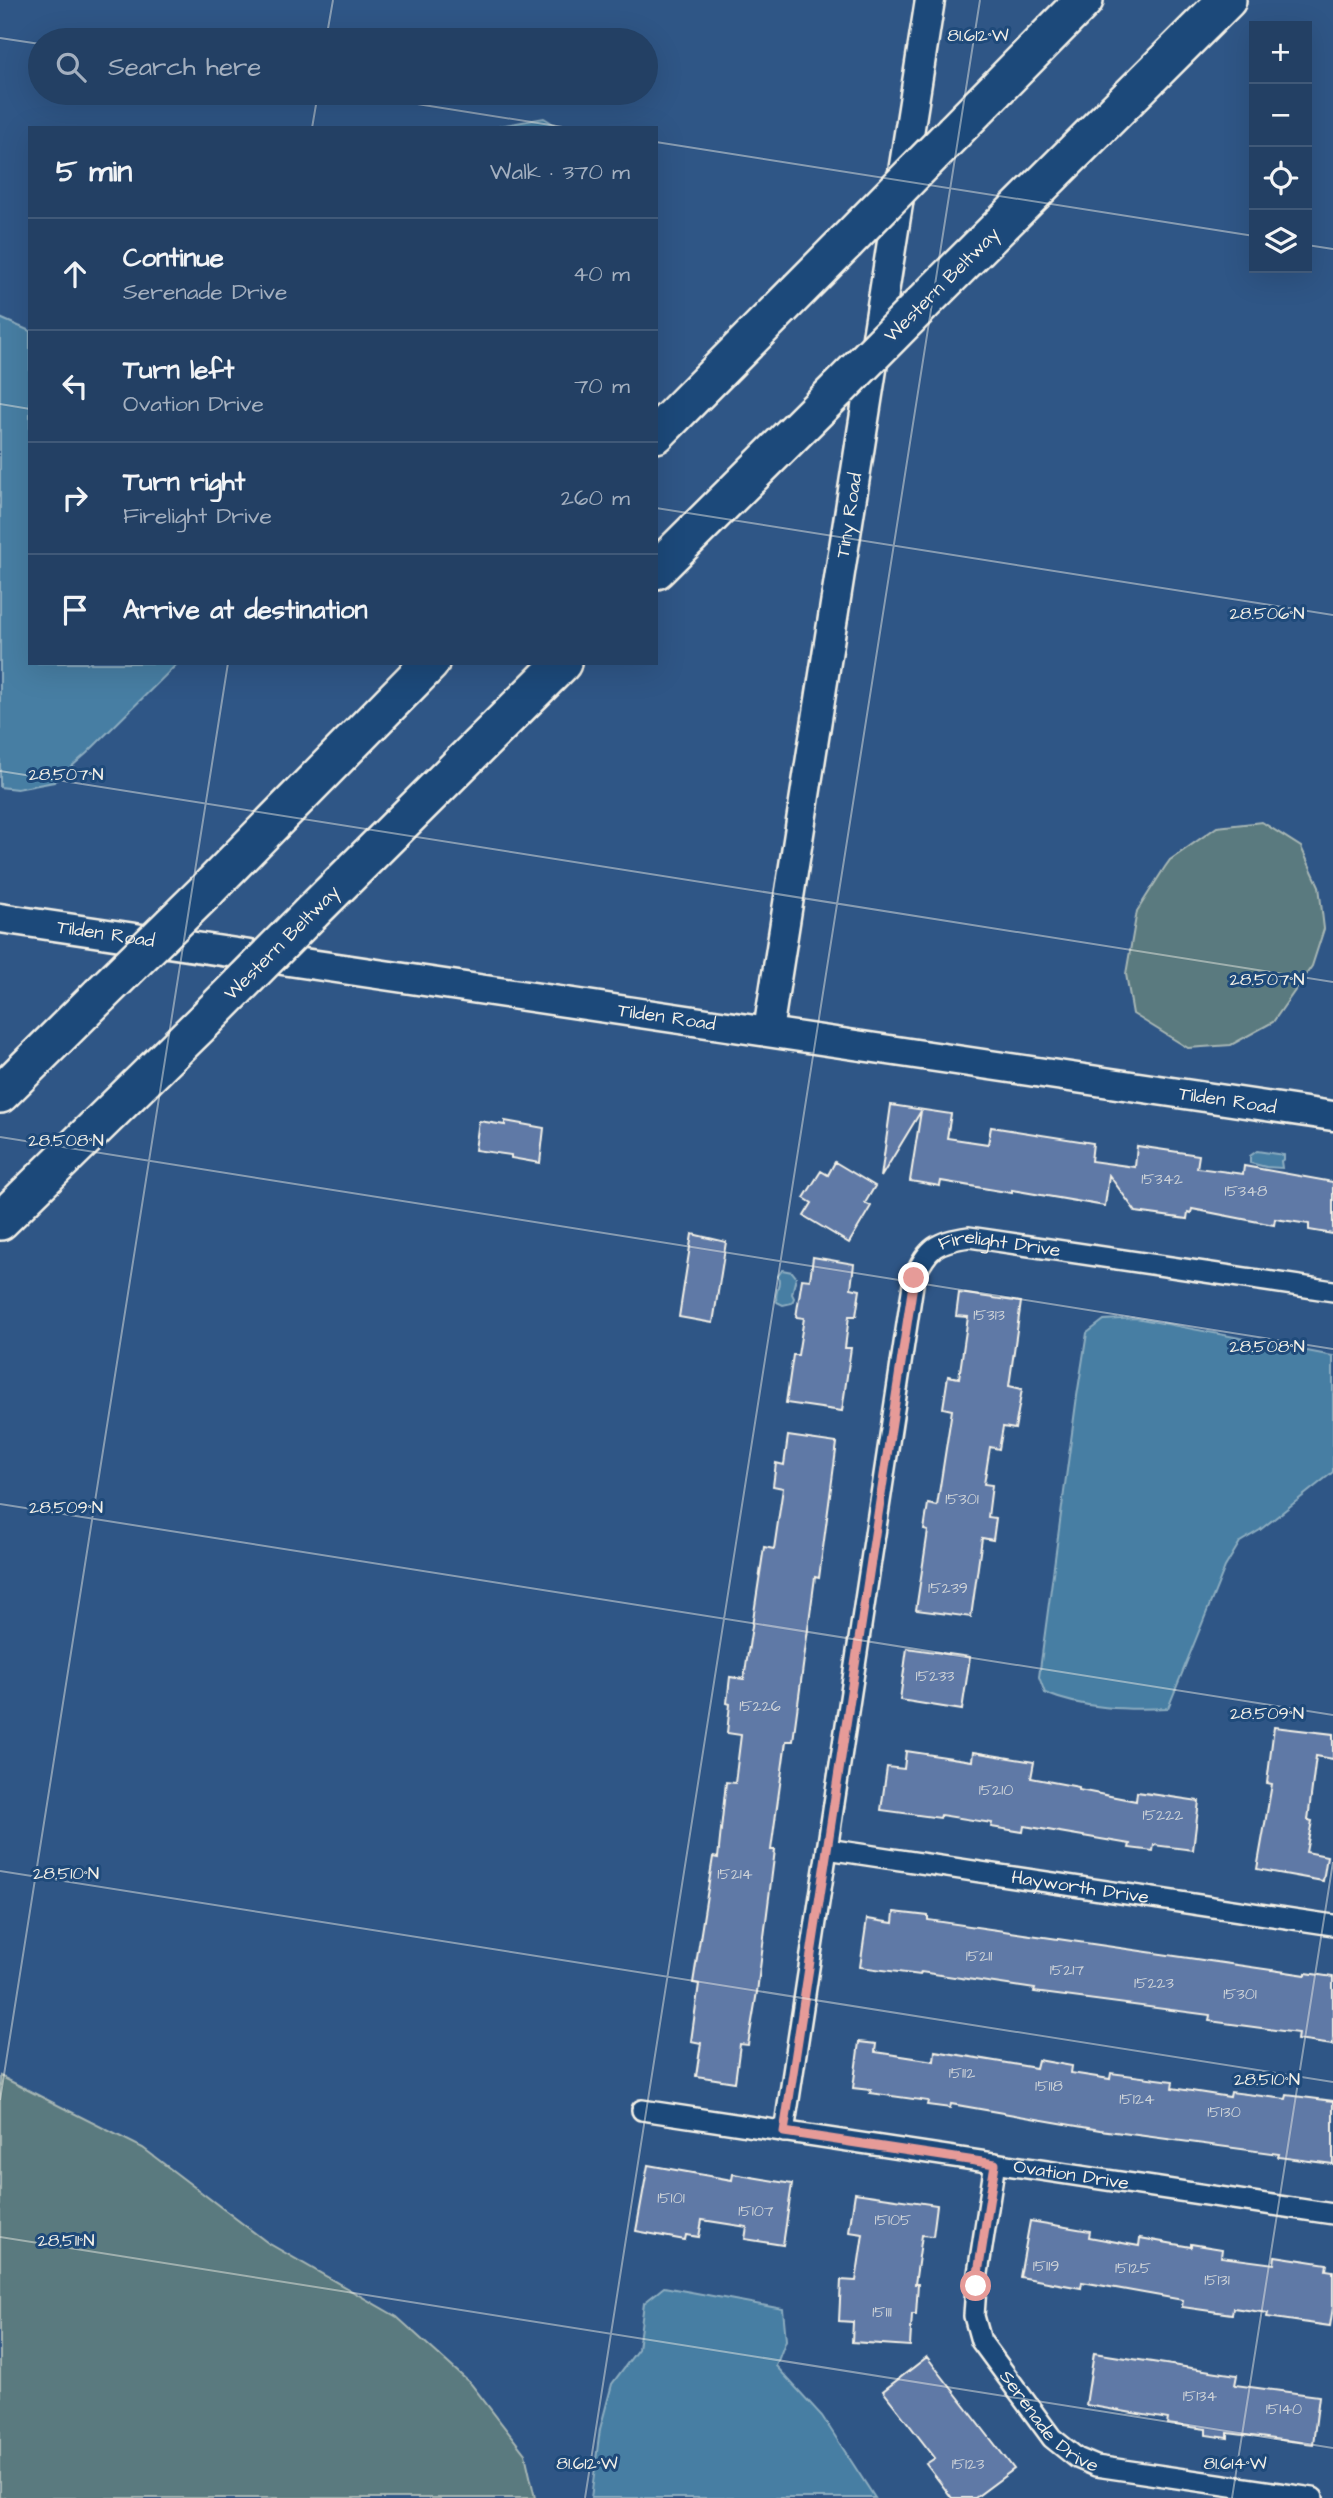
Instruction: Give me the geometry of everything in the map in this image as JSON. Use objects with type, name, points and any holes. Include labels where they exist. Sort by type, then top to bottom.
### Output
[{"type":"highway","points":[[658,432],[1084,0]]},
{"type":"highway","name":"Western Beltway","points":[[658,568],[1227,0]]},
{"type":"highway","points":[[0,1094],[206,891],[428,665]]},
{"type":"highway","name":"Western Beltway","points":[[0,1221],[560,665]]},
{"type":"street","name":"Tiny Road","points":[[768,1031],[930,0]]},
{"type":"street","name":"Tilden Road","points":[[0,918],[1333,1116]]},
{"type":"street","name":"Firelight Drive","points":[[784,2132],[914,1278],[925,1255],[944,1241],[969,1237],[1333,1291]]},
{"type":"street","name":"Hayworth Drive","points":[[827,1849],[1333,1926]]},
{"type":"street","name":"Ovation Drive","points":[[642,2110],[1333,2214]]},
{"type":"street","name":"Serenade Drive","points":[[995,2164],[976,2286],[974,2316],[981,2341],[1052,2438],[1077,2458],[1096,2466],[1312,2498]]},
{"type":"green space","points":[[1262,822],[1301,847],[1319,886],[1324,929],[1312,966],[1273,1022],[1231,1045],[1188,1048],[1133,1014],[1126,974],[1137,911],[1170,860],[1217,827]]},
{"type":"green space","points":[[0,2076],[143,2148],[268,2243],[397,2317],[471,2384],[525,2454],[535,2498],[0,2498]]},
{"type":"water","points":[[544,118],[557,126],[500,126]]},
{"type":"water","points":[[0,318],[28,330],[28,665],[176,665],[54,782],[17,789],[0,787]]},
{"type":"water","points":[[1257,1151],[1284,1155],[1282,1168],[1250,1163],[1250,1156]]},
{"type":"water","points":[[782,1270],[792,1272],[796,1277],[792,1303],[783,1305],[776,1299],[778,1276]]},
{"type":"water","points":[[1136,1318],[1333,1356],[1333,1472],[1260,1530],[1240,1542],[1225,1567],[1168,1708],[1121,1708],[1074,1702],[1045,1693],[1039,1677],[1087,1333],[1104,1320]]},
{"type":"water","points":[[664,2287],[783,2309],[786,2340],[776,2366],[822,2416],[875,2498],[591,2498],[600,2429],[612,2384],[638,2349],[644,2303]]},
{"type":"building","points":[[891,1105],[951,1114],[947,1138],[988,1144],[991,1127],[1093,1143],[1091,1161],[1135,1167],[1137,1146],[1199,1155],[1197,1168],[1243,1174],[1244,1166],[1333,1182],[1333,1234],[1309,1230],[1309,1224],[1275,1219],[1274,1225],[1192,1209],[1191,1213],[1188,1212],[1187,1219],[1136,1212],[1109,1175],[1105,1206],[1012,1190],[1012,1193],[941,1181],[940,1186],[910,1181],[921,1111],[881,1177]]},
{"type":"building","points":[[479,1121],[505,1125],[505,1121],[544,1128],[540,1163],[511,1158],[511,1155],[475,1150]]},
{"type":"building","points":[[835,1162],[875,1186],[865,1203],[871,1206],[849,1243],[804,1216],[812,1203],[804,1198],[821,1171],[828,1175]]},
{"type":"building","points":[[692,1234],[726,1242],[713,1323],[679,1317]]},
{"type":"building","points":[[813,1257],[854,1264],[851,1288],[860,1290],[856,1316],[849,1316],[845,1348],[851,1348],[842,1411],[786,1403],[793,1355],[798,1355],[804,1318],[796,1317],[802,1279],[810,1280]]},
{"type":"building","points":[[959,1293],[1021,1302],[1009,1386],[1022,1389],[1015,1429],[1003,1427],[999,1449],[990,1447],[984,1484],[992,1485],[988,1517],[996,1518],[993,1540],[982,1538],[971,1617],[916,1610],[928,1531],[924,1530],[928,1504],[937,1506],[952,1410],[943,1408],[948,1376],[959,1378],[968,1317],[956,1316]]},
{"type":"building","points":[[788,1436],[837,1443],[819,1578],[815,1577],[793,1741],[786,1741],[771,1850],[775,1850],[757,1992],[748,2045],[740,2044],[735,2082],[696,2076],[701,2043],[691,2041],[699,1984],[693,1983],[713,1857],[718,1858],[726,1782],[735,1783],[741,1735],[727,1733],[730,1677],[744,1679],[764,1547],[774,1549],[783,1488],[773,1486],[776,1463],[784,1465]]},
{"type":"building","points":[[907,1648],[970,1657],[962,1710],[900,1700]]},
{"type":"building","points":[[1274,1727],[1333,1734],[1333,1759],[1316,1756],[1308,1820],[1312,1821],[1306,1852],[1327,1856],[1323,1881],[1257,1869],[1272,1784],[1267,1783]]},
{"type":"building","points":[[906,1751],[972,1761],[973,1752],[1034,1762],[1031,1778],[1079,1787],[1079,1790],[1136,1801],[1137,1792],[1199,1801],[1193,1850],[1154,1845],[1153,1851],[1129,1848],[1130,1844],[1024,1826],[1023,1832],[991,1827],[992,1823],[941,1815],[940,1818],[881,1810],[887,1767],[904,1769]]},
{"type":"building","points":[[894,1912],[928,1916],[928,1920],[1333,1977],[1333,2045],[1297,2040],[1298,2033],[1209,2021],[1210,2015],[1034,1992],[1035,1989],[921,1972],[920,1975],[860,1967],[867,1919],[893,1923]]},
{"type":"building","points":[[859,2042],[876,2044],[875,2052],[934,2061],[935,2051],[1036,2068],[1038,2060],[1072,2066],[1071,2073],[1110,2079],[1111,2073],[1173,2081],[1172,2088],[1230,2097],[1231,2092],[1286,2099],[1287,2095],[1333,2101],[1333,2164],[1100,2130],[951,2104],[950,2108],[927,2105],[928,2101],[870,2093],[871,2090],[853,2088]]},
{"type":"building","points":[[648,2165],[732,2180],[733,2174],[792,2184],[783,2245],[745,2239],[747,2227],[702,2220],[699,2237],[686,2235],[685,2240],[636,2231]]},
{"type":"building","points":[[855,2193],[937,2205],[933,2236],[922,2235],[915,2284],[918,2284],[916,2314],[912,2314],[910,2346],[852,2342],[853,2322],[839,2321],[841,2280],[856,2281],[863,2234],[849,2232]]},
{"type":"building","points":[[1030,2221],[1090,2231],[1089,2237],[1139,2246],[1140,2238],[1191,2247],[1191,2244],[1222,2249],[1221,2257],[1274,2264],[1275,2256],[1327,2264],[1326,2270],[1333,2271],[1330,2326],[1267,2317],[1268,2313],[1233,2308],[1232,2314],[1182,2307],[1183,2300],[1082,2282],[1081,2288],[1020,2277]]},
{"type":"building","points":[[1094,2353],[1237,2375],[1235,2385],[1319,2396],[1313,2444],[1228,2433],[1228,2438],[1206,2435],[1206,2429],[1167,2424],[1168,2419],[1086,2405]]},
{"type":"building","points":[[927,2357],[1014,2469],[975,2498],[952,2498],[926,2464],[935,2458],[883,2391]]},
{"type":"route","points":[[914,1278],[784,2132],[995,2164],[976,2286]]}]
